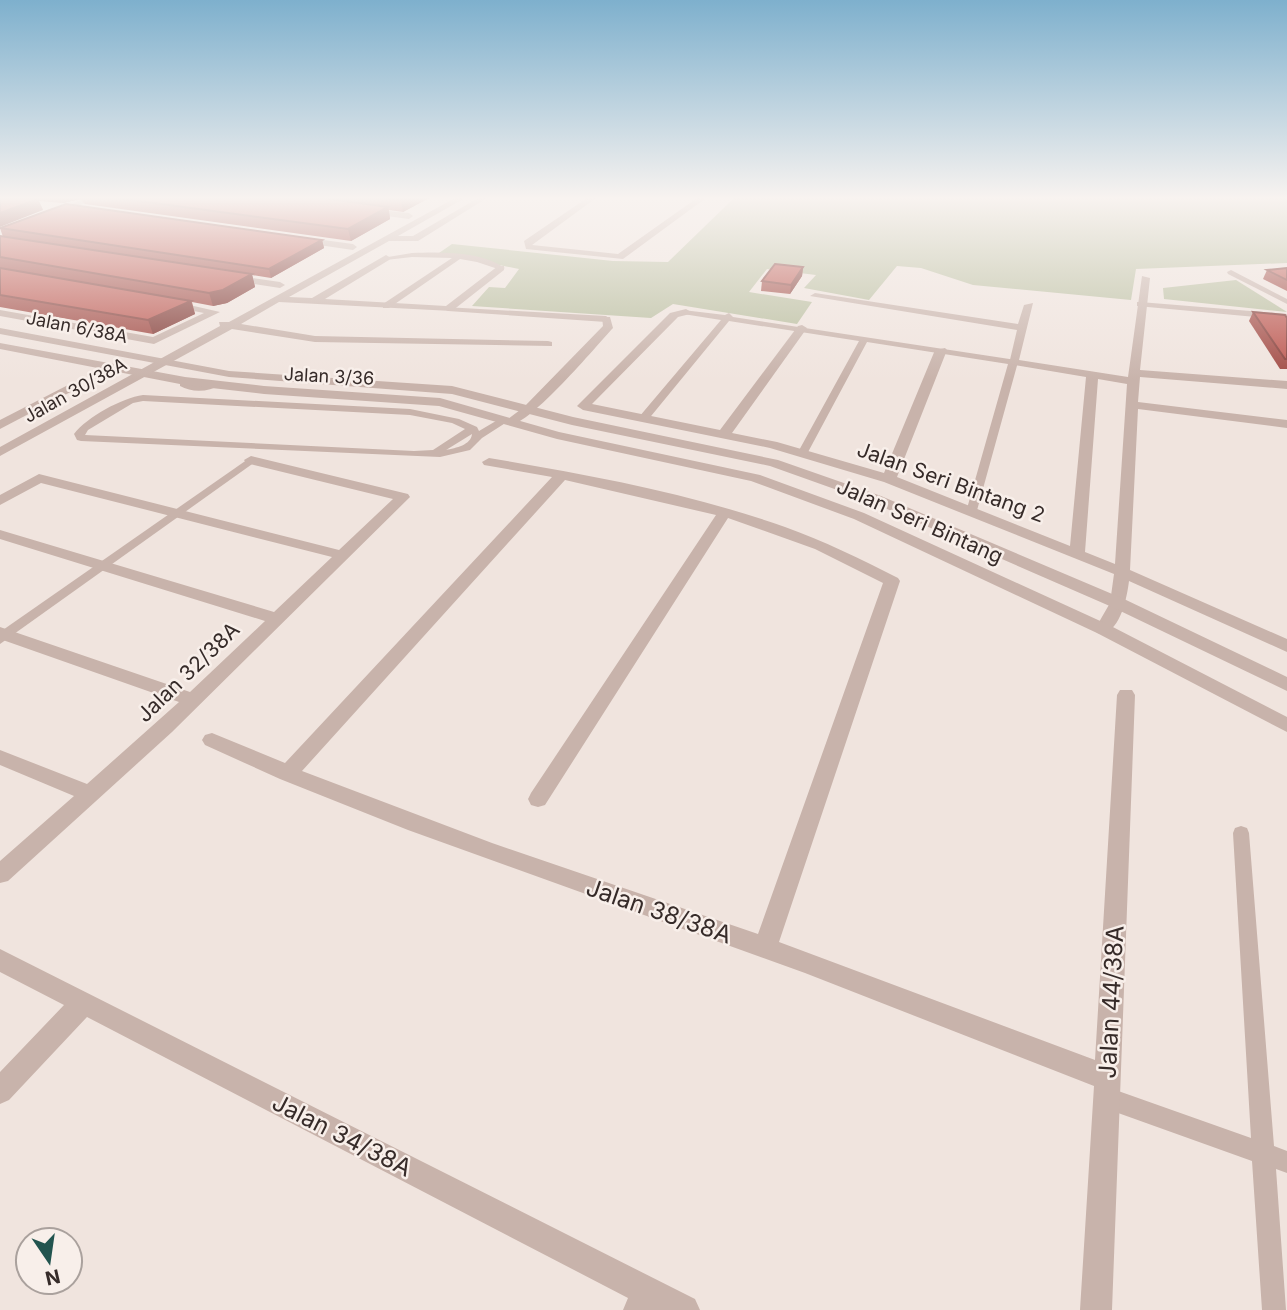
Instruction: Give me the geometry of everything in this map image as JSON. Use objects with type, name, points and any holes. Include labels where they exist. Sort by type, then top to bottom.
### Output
[{"type":"street","name":"Jalan 30/38A","points":[[0,452],[163,361],[260,297],[330,259]]},
{"type":"street","name":"Jalan 30/38A","points":[[228,319],[275,299],[349,259]]},
{"type":"street","points":[[313,302],[384,259]]},
{"type":"street","points":[[260,297],[448,309],[501,268]]},
{"type":"street","points":[[225,277],[280,285]]},
{"type":"street","points":[[1103,629],[1118,603],[1122,572],[1134,377],[1145,278]]},
{"type":"street","points":[[815,296],[1021,328]]},
{"type":"street","points":[[162,302],[214,317],[314,339],[548,344]]},
{"type":"street","points":[[1030,305],[1013,362],[1092,375],[1287,385]]},
{"type":"street","name":"Jalan Seri Bintang 2","points":[[686,312],[674,315],[583,407],[802,454],[889,479],[1122,572],[1287,646]]},
{"type":"street","points":[[0,313],[154,341],[214,317]]},
{"type":"street","name":"Jalan 30/38A","points":[[0,438],[147,358],[214,317]]},
{"type":"street","points":[[508,421],[528,410],[609,326],[606,319]]},
{"type":"street","points":[[723,436],[802,328]]},
{"type":"street","name":"Jalan 6/38A","points":[[0,331],[163,361]]},
{"type":"street","name":"Jalan 6/38A","points":[[0,346],[142,373]]},
{"type":"street","points":[[889,479],[942,351]]},
{"type":"street","name":"Jalan 3/36","points":[[163,361],[229,374],[442,388],[528,410]]},
{"type":"street","name":"Jalan 3/36","points":[[142,373],[215,385],[440,402],[508,421]]},
{"type":"street","points":[[1077,554],[1092,375]]},
{"type":"street","points":[[0,425],[74,387]]},
{"type":"street","points":[[1133,405],[1287,425]]},
{"type":"street","name":"Jalan Seri Bintang","points":[[528,410],[773,463],[876,499],[1118,603],[1287,685]]},
{"type":"street","name":"Jalan Seri Bintang","points":[[508,421],[701,464],[768,483],[859,516],[1103,629],[1287,725]]},
{"type":"street","name":"Jalan 32/38A","points":[[0,874],[192,701],[403,497],[251,460]]},
{"type":"street","points":[[489,461],[563,474],[724,513],[818,545],[892,581],[765,948]]},
{"type":"street","points":[[287,774],[563,474]]},
{"type":"street","points":[[0,501],[39,478],[341,555]]},
{"type":"street","points":[[538,799],[724,513]]},
{"type":"street","points":[[0,534],[277,619]]},
{"type":"street","points":[[2,636],[192,701]]},
{"type":"street","name":"Jalan 44/38A","points":[[1096,1310],[1126,695]]},
{"type":"street","name":"Jalan 38/38A","points":[[212,740],[287,774],[506,858],[765,948],[1107,1088]]},
{"type":"street","points":[[0,757],[90,794]]},
{"type":"street","name":"Jalan 34/38A","points":[[0,960],[85,1002],[643,1300],[684,1310]]},
{"type":"street","points":[[0,1091],[85,1002]]},
{"type":"lane","points":[[386,306],[455,259]]},
{"type":"lane","points":[[462,259],[501,268]]},
{"type":"lane","points":[[1231,272],[1287,302]]},
{"type":"lane","points":[[1140,304],[1287,317]]},
{"type":"lane","points":[[448,309],[606,319]]},
{"type":"lane","points":[[686,312],[729,316],[1013,362],[972,512]]},
{"type":"lane","points":[[643,419],[729,316]]},
{"type":"lane","points":[[802,454],[865,338]]},
{"type":"lane","points":[[327,394],[337,382]]},
{"type":"lane","points":[[345,395],[356,383]]},
{"type":"lane","points":[[475,433],[475,442],[463,449],[433,453],[86,439],[81,438],[79,433],[137,398],[428,414],[475,433],[508,421]]},
{"type":"lane","points":[[428,414],[440,402]]},
{"type":"lane","points":[[2,636],[251,460]]},
{"type":"lane","points":[[1241,833],[1274,1310]]},
{"type":"lane","points":[[1107,1088],[1287,1161]]},
{"type":"green space","points":[[470,259],[668,262],[671,259],[1287,259],[1287,263],[1136,269],[1131,300],[973,285],[921,268],[897,266],[869,300],[804,288],[816,275],[767,269],[749,292],[812,302],[797,324],[673,304],[651,318],[472,306],[489,287],[505,288],[519,269]]},
{"type":"green space","points":[[1236,280],[1287,312],[1164,299],[1163,288]]},
{"type":"building","points":[[12,259],[153,259],[252,274],[223,290],[209,293]]},
{"type":"building","points":[[204,259],[287,259],[269,269]]},
{"type":"building","points":[[775,264],[803,267],[791,285],[762,281]]},
{"type":"building","points":[[0,268],[191,301],[148,320],[0,295]]},
{"type":"building","points":[[1287,268],[1287,280],[1267,270]]},
{"type":"building","points":[[1253,312],[1285,315],[1287,359],[1285,359]]}]
